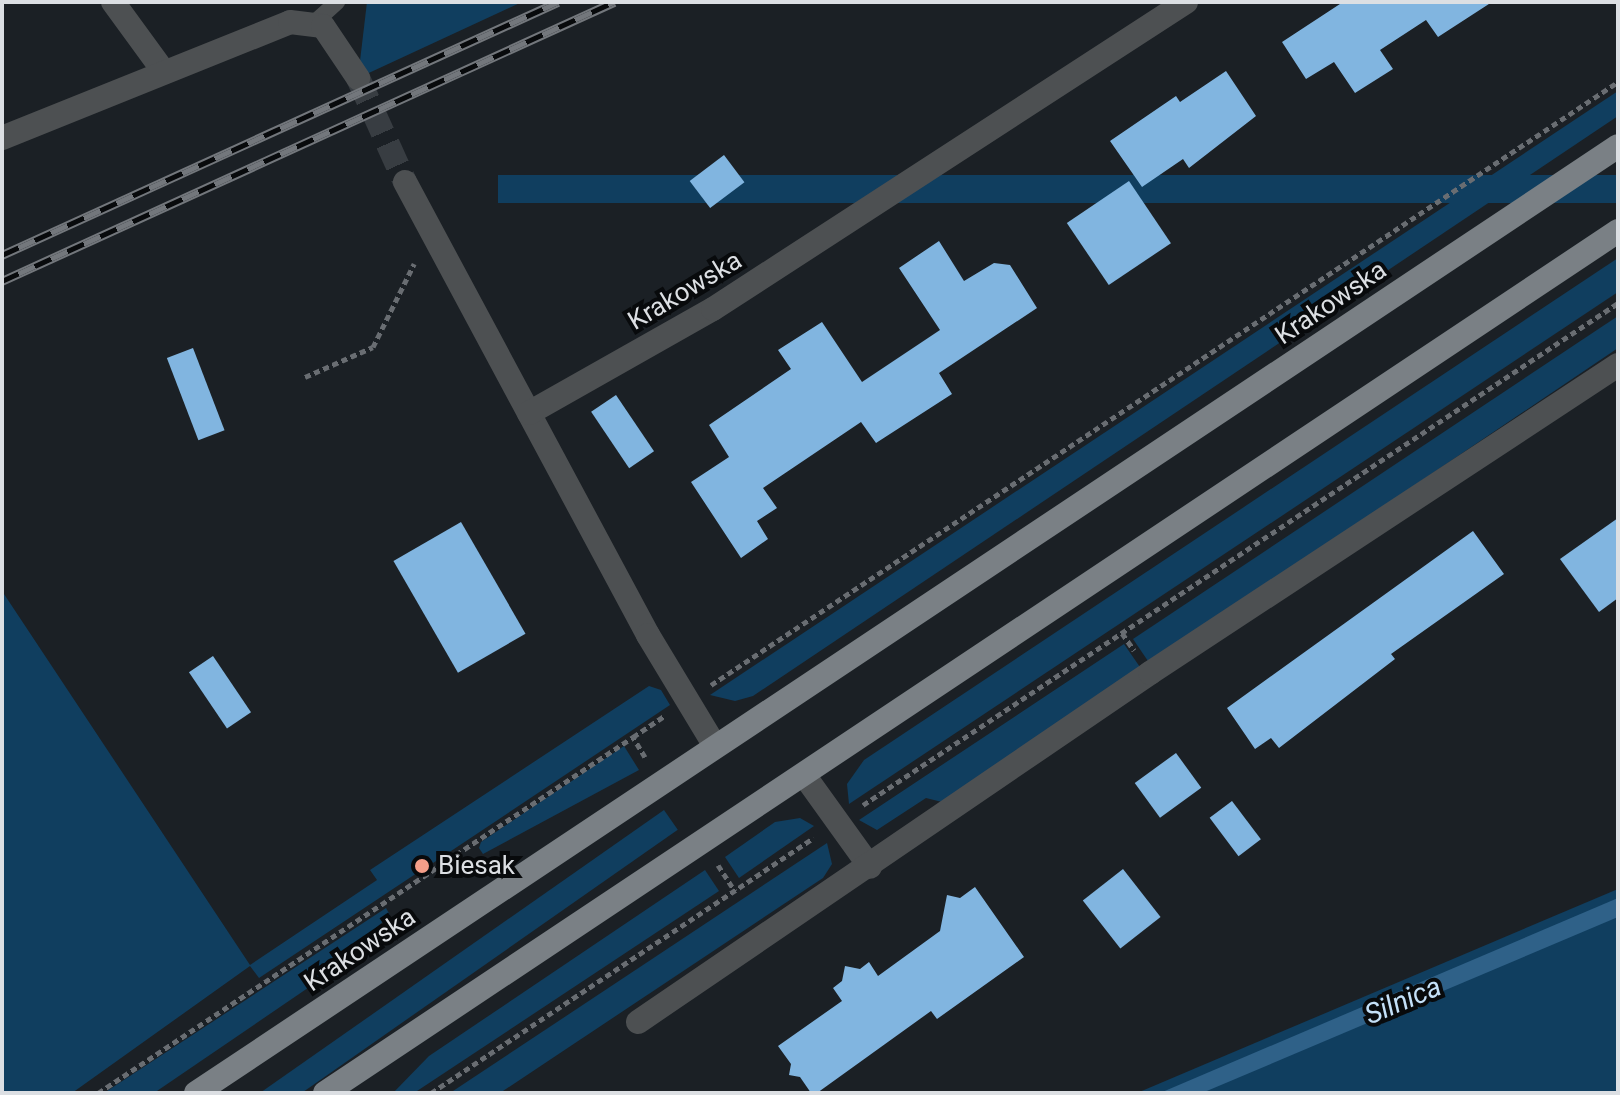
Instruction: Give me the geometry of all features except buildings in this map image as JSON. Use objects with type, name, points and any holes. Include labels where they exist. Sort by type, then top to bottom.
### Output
[{"type":"main road","name":"Krakowska","points":[[196,1093],[1618,146]]},
{"type":"main road","points":[[325,1093],[1618,231]]},
{"type":"street","points":[[113,2],[164,72]]},
{"type":"street","name":"Krakowska","points":[[529,413],[713,309],[1186,2]]},
{"type":"street","points":[[2,138],[290,22],[315,22],[336,39],[358,78]]},
{"type":"street","points":[[405,182],[529,413],[715,746]]},
{"type":"street","points":[[638,1022],[870,867],[1150,673],[1618,365]]},
{"type":"street","points":[[804,775],[870,867]]},
{"type":"lane","points":[[315,22],[337,2]]},
{"type":"path","points":[[703,690],[1618,82]]},
{"type":"path","points":[[305,377],[373,347],[411,268],[436,239]]},
{"type":"path","points":[[855,810],[1618,303]]},
{"type":"path","points":[[1122,633],[1134,651]]},
{"type":"path","points":[[98,1093],[672,711]]},
{"type":"path","points":[[633,737],[650,765]]},
{"type":"path","points":[[431,1093],[821,833]]},
{"type":"path","points":[[716,862],[735,891]]},
{"type":"shaded area","points":[[367,2],[522,2],[358,78]]},
{"type":"shaded area","points":[[1618,91],[1618,116],[753,696],[735,701],[710,695]]},
{"type":"shaded area","points":[[498,175],[1618,175],[1618,203],[498,203]]},
{"type":"shaded area","points":[[1618,258],[1618,292],[849,804],[847,784],[864,760]]},
{"type":"shaded area","points":[[1618,316],[1618,348],[1150,664],[1133,639]]},
{"type":"shaded area","points":[[2,591],[250,965],[377,880],[370,870],[649,686],[661,690],[670,705],[433,863],[428,856],[413,866],[417,873],[259,978],[250,966],[72,1093],[2,1093]]},
{"type":"shaded area","points":[[1124,644],[1142,670],[942,802],[926,798],[877,830],[859,820]]},
{"type":"shaded area","points":[[624,746],[639,770],[483,854],[479,848],[481,842]]},
{"type":"shaded area","points":[[664,810],[678,830],[302,1093],[260,1093]]},
{"type":"shaded area","points":[[800,818],[814,826],[739,878],[725,857],[775,822]]},
{"type":"shaded area","points":[[827,843],[832,864],[823,878],[500,1093],[450,1093]]},
{"type":"shaded area","points":[[705,870],[719,891],[414,1093],[393,1093],[429,1056]]},
{"type":"shaded area","points":[[1618,889],[1618,1093],[1137,1093]]},
{"type":"shaded area","points":[[386,908],[390,915],[324,977],[154,1093],[104,1093]]},
{"type":"water","name":"Silnica","points":[[1618,898],[1618,917],[1202,1093],[1160,1093]]},
{"type":"tunnel","points":[[358,78],[405,182]]},
{"type":"railway","points":[[2,255],[558,2]]},
{"type":"railway","points":[[2,281],[614,2]]},
{"type":"place","name":"Biesak","points":[[422,866]]}]
